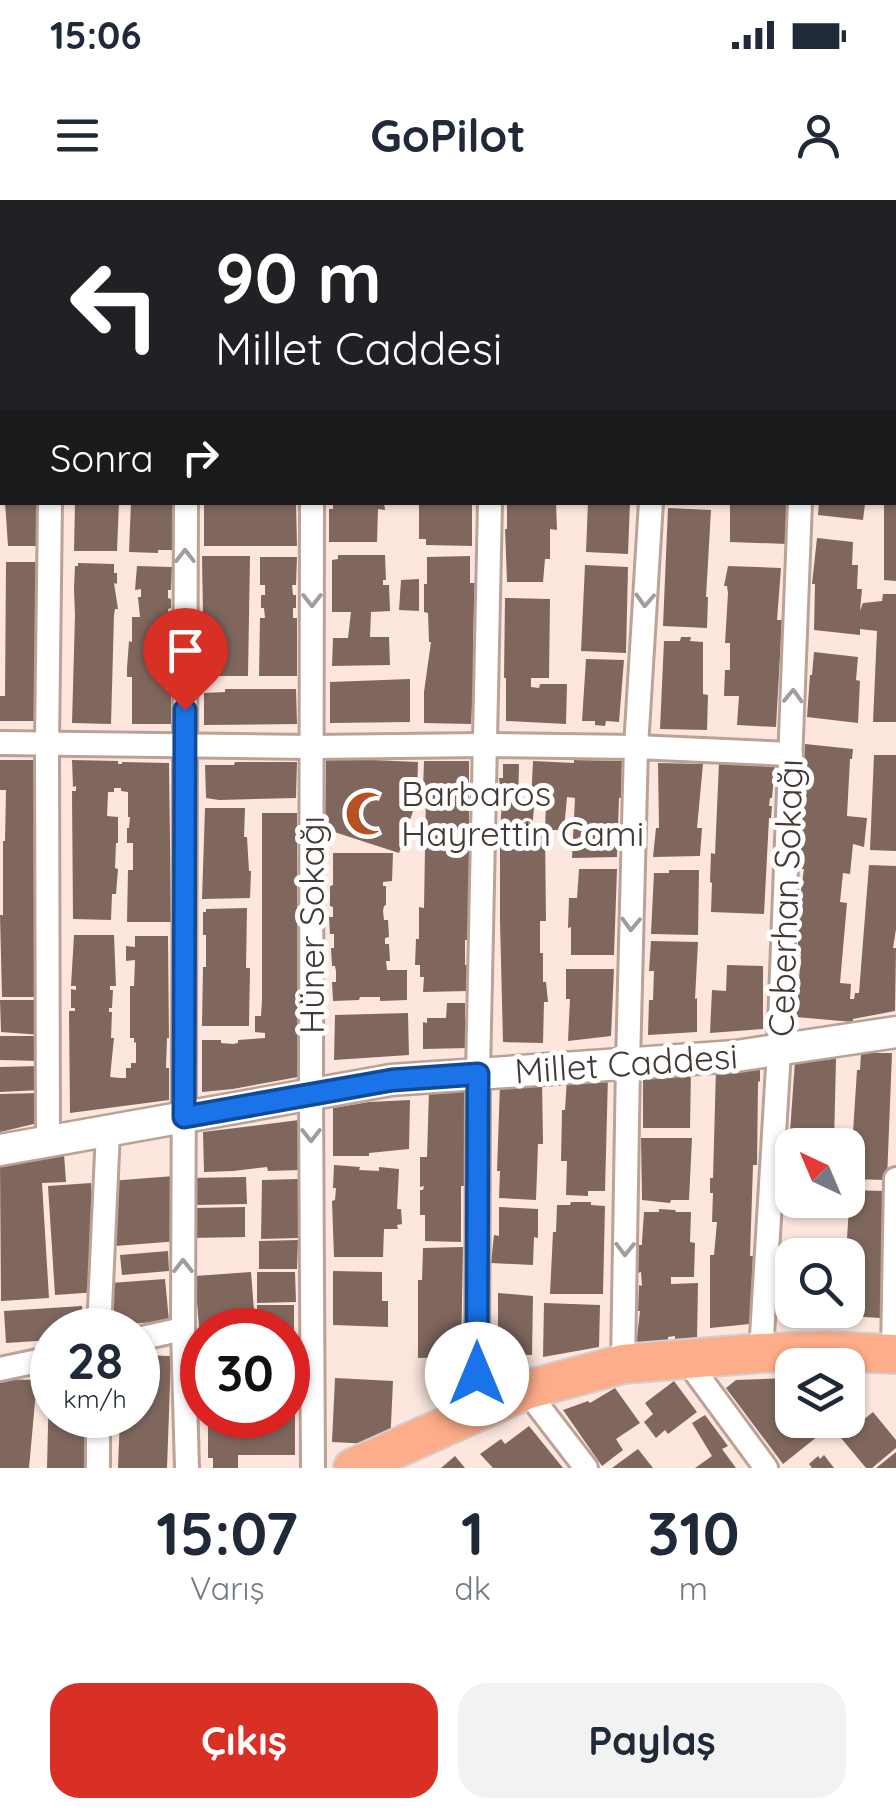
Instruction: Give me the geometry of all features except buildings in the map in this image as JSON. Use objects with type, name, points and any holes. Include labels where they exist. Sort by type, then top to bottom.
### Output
[{"type":"main road","points":[[378,1463],[526,1390],[623,1364],[826,1351],[895,1356]]},
{"type":"street","points":[[48,1141],[50,505]]},
{"type":"street","points":[[183,1308],[186,505]]},
{"type":"street","name":"Hüner Sokağı","points":[[312,505],[313,1468]]},
{"type":"street","points":[[477,1411],[478,1074],[490,505]]},
{"type":"street","points":[[623,1364],[636,747],[651,505]]},
{"type":"street","name":"Ceberhan Sokağı","points":[[761,1353],[778,1050],[800,505]]},
{"type":"street","points":[[0,742],[636,747],[790,754]]},
{"type":"street","name":"Millet Caddesi","points":[[0,1150],[392,1080],[736,1056],[896,1032]]},
{"type":"street","points":[[101,1308],[108,1130]]},
{"type":"street","points":[[895,1356],[896,1179]]},
{"type":"street","points":[[684,1358],[766,1468]]},
{"type":"street","points":[[0,1370],[30,1363]]},
{"type":"street","points":[[526,1390],[586,1468]]},
{"type":"street","points":[[98,1438],[98,1468]]},
{"type":"street","points":[[185,1438],[186,1468]]},
{"type":"place","name":"Barbaros Hayrettin Cami","points":[[368,813]]},
{"type":"route","points":[[185,710],[184,1117],[392,1080],[478,1074],[477,1374]]}]
